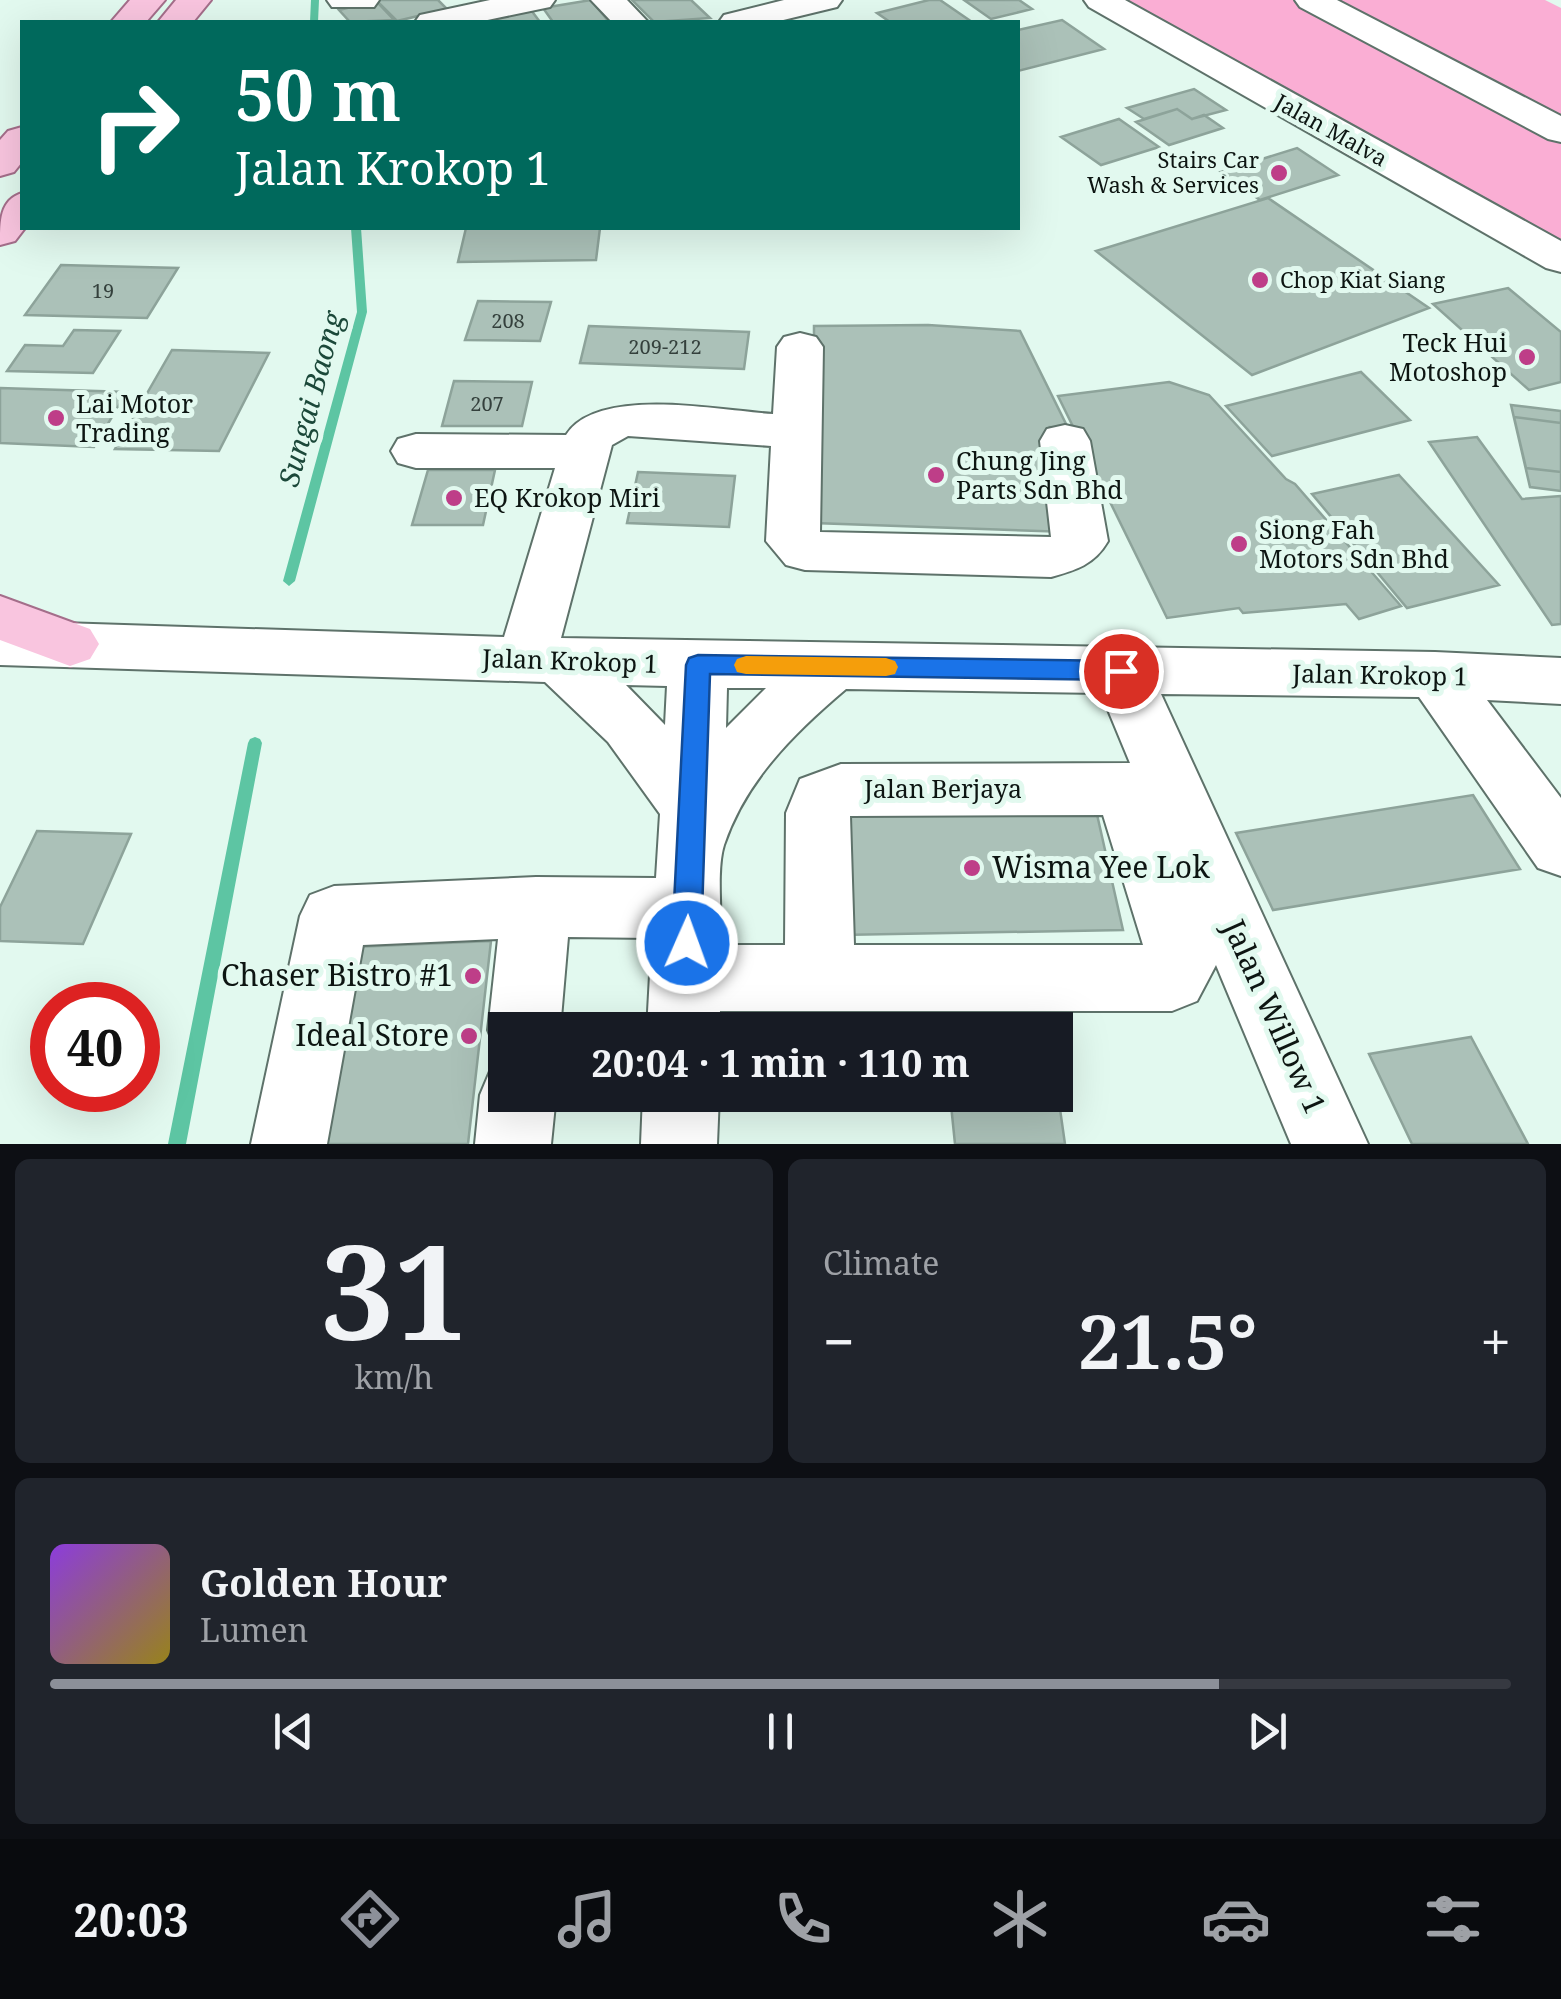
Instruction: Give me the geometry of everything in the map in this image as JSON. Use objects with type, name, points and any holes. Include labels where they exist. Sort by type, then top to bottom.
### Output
[{"type":"main road","points":[[130,20],[148,0]]},
{"type":"main road","points":[[177,20],[194,0]]},
{"type":"main road","points":[[0,164],[20,141]]},
{"type":"main road","points":[[0,232],[20,207]]},
{"type":"main road","points":[[0,617],[70,644]]},
{"type":"street","points":[[344,0],[362,0]]},
{"type":"street","points":[[442,20],[538,0]]},
{"type":"street","points":[[608,0],[628,20]]},
{"type":"street","points":[[708,0],[733,20]]},
{"type":"street","points":[[743,20],[825,0]]},
{"type":"street","name":"Jalan Malva","points":[[1101,0],[1561,259]]},
{"type":"street","points":[[1312,0],[1561,131]]},
{"type":"street","points":[[800,347],[793,541],[805,551],[998,559],[1051,558],[1070,552],[1081,541],[1065,441]]},
{"type":"street","points":[[689,858],[630,725],[543,660],[584,452],[588,438],[605,426],[628,420],[797,432]]},
{"type":"street","points":[[416,451],[584,452]]},
{"type":"street","name":"Jalan Krokop 1","points":[[0,642],[698,665],[1434,675],[1561,681]]},
{"type":"street","points":[[698,665],[684,1004],[820,980],[1172,978],[1183,961],[1151,791]]},
{"type":"street","points":[[689,858],[706,808],[731,764],[762,726],[834,666]]},
{"type":"street","name":"Jalan Willow 1","points":[[1121,671],[1151,791],[1330,1144]]},
{"type":"street","points":[[1434,675],[1561,848]]},
{"type":"street","name":"Jalan Berjaya","points":[[820,980],[818,813],[823,798],[841,790],[1151,791]]},
{"type":"street","points":[[289,1144],[334,916],[536,907],[689,858]]},
{"type":"street","points":[[526,1012],[536,907]]},
{"type":"street","points":[[513,1144],[516,1112]]},
{"type":"street","points":[[679,1144],[680,1112]]},
{"type":"shaded area","points":[[1115,0],[1298,0],[1561,140],[1561,250]]},
{"type":"shaded area","points":[[1326,0],[1545,0],[1561,8],[1561,122]]},
{"type":"building","points":[[376,0],[438,0],[447,9],[401,20],[396,20]]},
{"type":"building","points":[[591,0],[607,20],[552,20],[543,8]]},
{"type":"building","points":[[632,0],[691,0],[710,18],[682,20],[652,20]]},
{"type":"building","points":[[940,0],[969,20],[887,20],[877,13]]},
{"type":"building","points":[[964,0],[1019,0],[1032,9],[991,19]]},
{"type":"building","points":[[376,1],[394,20],[348,20],[339,10]]},
{"type":"building","points":[[531,10],[538,20],[493,20],[491,17]]},
{"type":"building","points":[[1062,20],[1104,49],[1020,70],[1020,30]]},
{"type":"building","points":[[1194,89],[1226,110],[1192,119],[1177,109],[1144,119],[1127,108]]},
{"type":"building","points":[[1177,109],[1192,119],[1204,115],[1223,128],[1169,145],[1136,122]]},
{"type":"building","points":[[1119,119],[1159,147],[1101,165],[1061,137]]},
{"type":"building","name":"Stairs Car Wash & Services","points":[[1297,148],[1338,175],[1260,200],[1221,172]]},
{"type":"building","name":"Chop Kiat Siang","points":[[1268,198],[1429,308],[1252,375],[1096,251]]},
{"type":"building","points":[[466,230],[600,230],[596,260],[458,262]]},
{"type":"building","points":[[61,265],[178,268],[147,318],[25,315]]},
{"type":"building","name":"Teck Hui Motoshop","points":[[1508,288],[1561,332],[1561,382],[1529,390],[1433,304]]},
{"type":"building","points":[[478,301],[551,302],[540,341],[465,340]]},
{"type":"building","name":"Chung Jing Parts Sdn Bhd","points":[[928,325],[1020,331],[1068,428],[1050,427],[1068,532],[814,523],[814,326]]},
{"type":"building","points":[[589,326],[749,332],[744,369],[580,363]]},
{"type":"building","points":[[74,330],[120,331],[93,373],[7,371],[25,345],[63,346]]},
{"type":"building","points":[[172,350],[269,353],[219,451],[115,449]]},
{"type":"building","points":[[1361,372],[1410,420],[1272,456],[1226,406]]},
{"type":"building","points":[[454,381],[532,382],[522,426],[442,426]]},
{"type":"building","name":"Siong Fah Motors Sdn Bhd","points":[[1169,382],[1209,395],[1295,484],[1401,606],[1359,619],[1346,604],[1243,613],[1239,608],[1167,618],[1058,396]]},
{"type":"building","name":"Lai Motor Trading","points":[[0,388],[127,392],[94,447],[0,443]]},
{"type":"building","points":[[1511,405],[1561,411],[1561,491],[1530,487]]},
{"type":"building","points":[[1514,417],[1561,423],[1561,472],[1526,468]]},
{"type":"building","points":[[1477,437],[1522,499],[1561,496],[1561,624],[1552,625],[1429,442]]},
{"type":"building","name":"EQ Krokop Miri","points":[[428,470],[495,470],[483,525],[412,525]]},
{"type":"building","points":[[638,472],[735,476],[729,527],[627,523]]},
{"type":"building","points":[[1399,475],[1499,585],[1407,608],[1312,494]]},
{"type":"building","points":[[1473,795],[1520,869],[1273,910],[1236,833]]},
{"type":"building","name":"Wisma Yee Lok","points":[[1094,801],[1123,930],[840,935],[830,805]]},
{"type":"building","points":[[37,831],[131,834],[83,944],[0,941],[0,907]]},
{"type":"building","points":[[491,941],[468,1144],[317,1144],[354,947]]},
{"type":"building","points":[[1471,1037],[1528,1144],[1412,1144],[1369,1054]]},
{"type":"building","points":[[952,1112],[1060,1112],[1065,1144],[955,1144]]},
{"type":"waterway","name":"Sungai Baong","points":[[314,20],[315,0]]},
{"type":"waterway","name":"Sungai Baong","points":[[289,581],[362,312],[356,230]]},
{"type":"waterway","name":"Sungai Baong","points":[[177,1144],[255,743]]},
{"type":"slow traffic","points":[[746,665],[886,667]]},
{"type":"place","name":"Stairs Car Wash & Services","points":[[1279,173]]},
{"type":"place","name":"Chop Kiat Siang","points":[[1260,280]]},
{"type":"place","name":"Teck Hui Motoshop","points":[[1527,357]]},
{"type":"place","name":"Lai Motor Trading","points":[[56,418]]},
{"type":"place","name":"Chung Jing Parts Sdn Bhd","points":[[936,475]]},
{"type":"place","name":"EQ Krokop Miri","points":[[454,498]]},
{"type":"place","name":"Siong Fah Motors Sdn Bhd","points":[[1239,544]]},
{"type":"place","name":"Wisma Yee Lok","points":[[972,868]]},
{"type":"place","name":"Chaser Bistro #1","points":[[473,976]]},
{"type":"place","name":"Ideal Store","points":[[469,1036]]},
{"type":"route","points":[[687,943],[698,665],[1121,671]]}]
